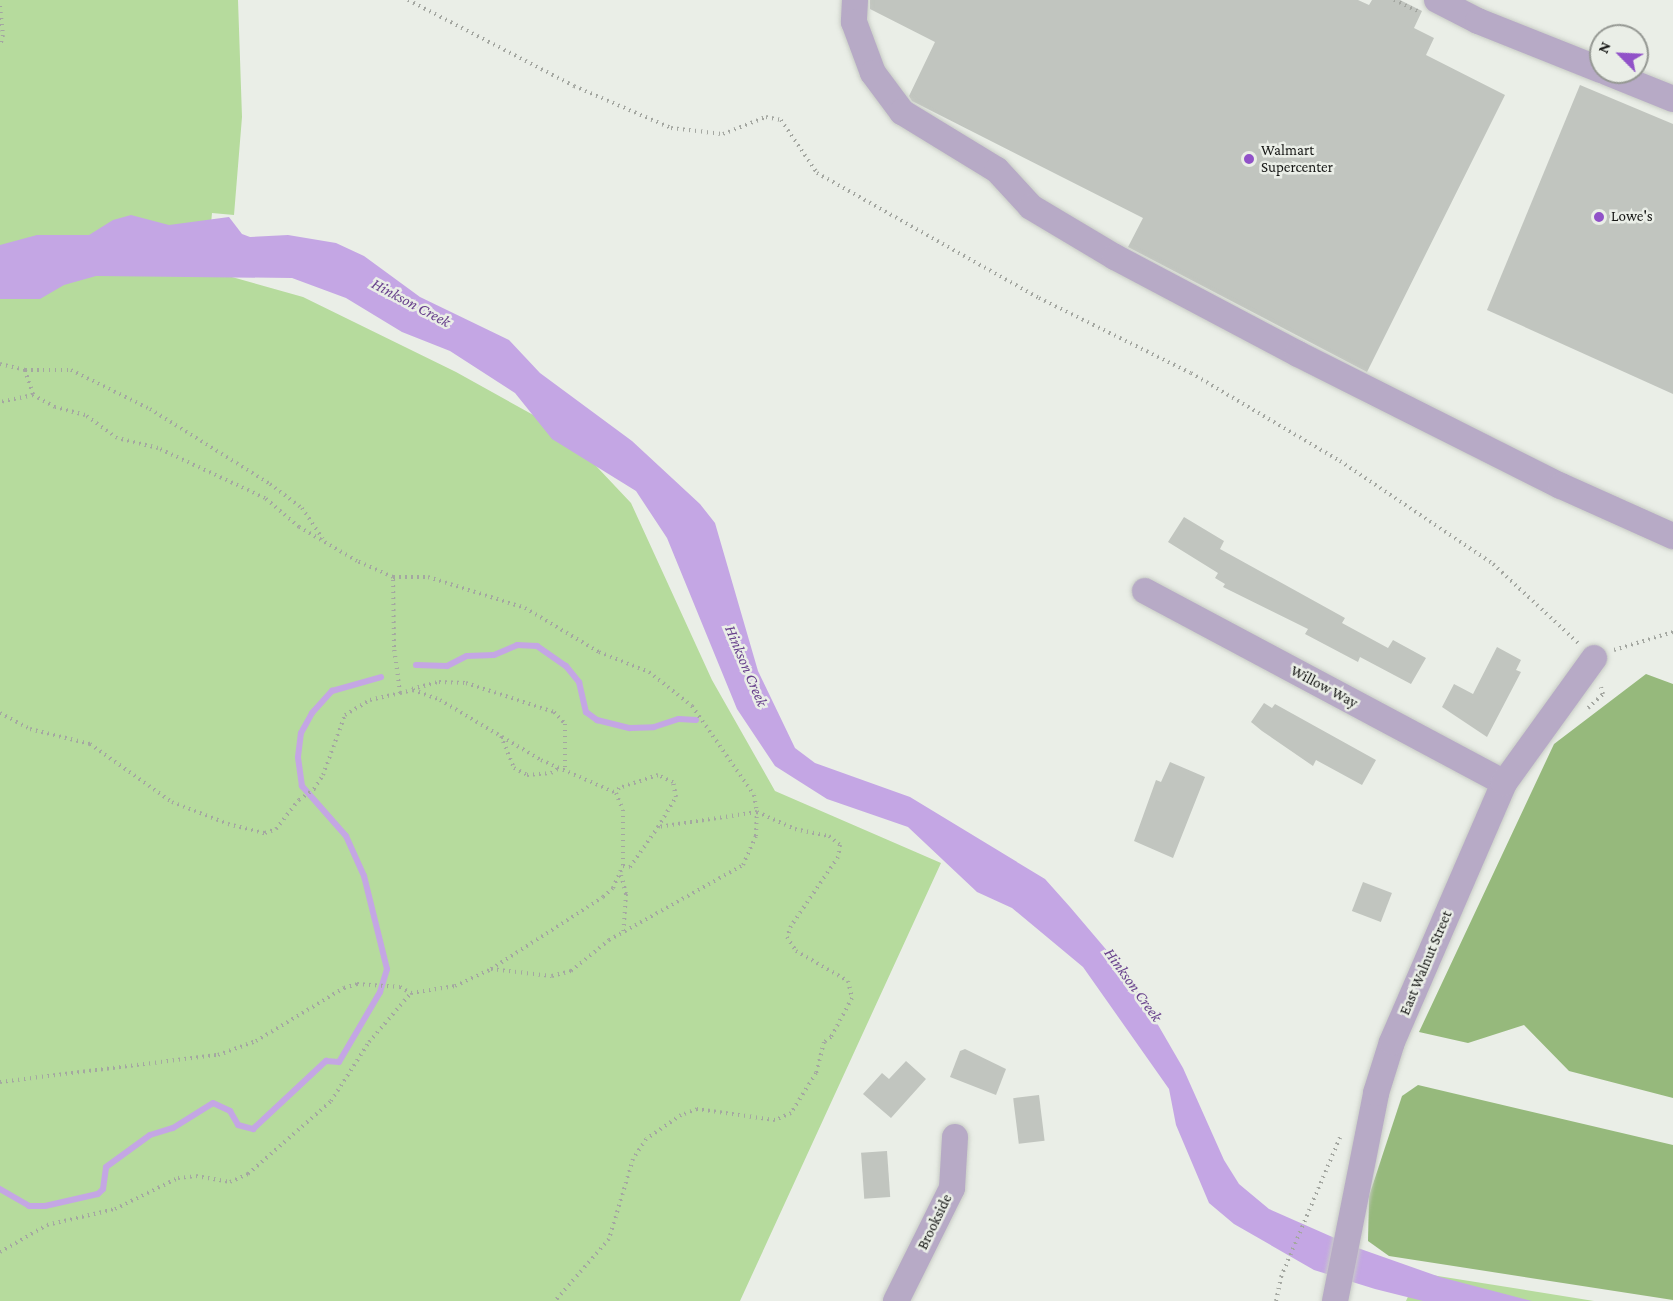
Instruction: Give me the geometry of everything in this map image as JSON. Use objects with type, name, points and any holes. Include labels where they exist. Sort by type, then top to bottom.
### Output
[{"type":"street","points":[[855,0],[854,22],[873,73],[902,112],[997,170],[1031,207],[1115,257],[1298,354],[1530,472],[1673,536]]},
{"type":"street","points":[[1437,0],[1478,21],[1589,65]]},
{"type":"street","points":[[1636,84],[1673,99]]},
{"type":"street","name":"Willow Way","points":[[1145,591],[1504,783]]},
{"type":"street","name":"East Walnut Street","points":[[1335,1301],[1376,1093],[1392,1042],[1504,783],[1594,658]]},
{"type":"street","name":"Brookside","points":[[896,1301],[952,1188],[956,1137]]},
{"type":"path","points":[[408,0],[574,86],[671,128],[723,134],[766,117],[780,120],[817,173],[1040,298],[1191,373],[1340,461],[1493,564],[1594,658],[1603,694],[1580,715]]},
{"type":"path","points":[[0,6],[3,35],[0,46]]},
{"type":"path","points":[[0,364],[26,370],[71,370],[150,409],[270,483],[302,508],[323,540]]},
{"type":"path","points":[[26,370],[33,395]]},
{"type":"path","points":[[0,402],[33,395],[55,406],[85,415],[117,438],[158,448],[244,488],[357,561],[393,577],[428,577],[525,608],[599,652],[650,672],[692,706],[716,736],[754,795],[757,812],[756,836],[743,865],[623,933],[561,975],[490,969]]},
{"type":"path","points":[[393,577],[394,647],[400,693]]},
{"type":"path","points":[[1594,658],[1673,632]]},
{"type":"path","points":[[0,713],[30,729],[90,744],[172,802],[255,832],[276,829],[299,800],[314,789],[323,776],[345,715],[370,700],[452,681],[554,712],[565,724],[565,770]]},
{"type":"path","points":[[0,1082],[218,1055],[256,1041],[344,987],[372,984],[400,987],[411,993],[455,986],[490,969],[603,897],[624,866],[623,810],[616,794],[559,768],[429,695],[414,690],[400,693]]},
{"type":"path","points":[[501,735],[514,768],[526,775],[551,773],[559,768]]},
{"type":"path","points":[[616,794],[625,784],[658,775],[673,782],[676,797],[630,867],[624,866]]},
{"type":"path","points":[[555,1301],[609,1239],[633,1159],[646,1139],[681,1115],[697,1109],[784,1119],[816,1073],[818,1052],[852,998],[848,981],[796,951],[787,937],[791,926],[838,857],[838,842],[757,812],[658,827]]},
{"type":"path","points":[[620,875],[626,894],[623,933]]},
{"type":"path","points":[[0,1252],[47,1225],[115,1209],[178,1178],[196,1176],[230,1182],[248,1174],[326,1106],[369,1042],[411,993]]},
{"type":"path","points":[[1276,1301],[1281,1277],[1340,1137]]},
{"type":"green space","points":[[0,0],[238,0],[242,117],[234,215],[212,213],[207,270],[303,297],[456,372],[564,432],[631,503],[712,680],[775,791],[941,863],[740,1301],[0,1301]]},
{"type":"green space","points":[[1646,674],[1673,684],[1673,1098],[1569,1071],[1524,1025],[1468,1043],[1419,1032],[1554,744]]},
{"type":"green space","points":[[1418,1085],[1673,1145],[1673,1300],[1389,1256],[1368,1241],[1369,1196],[1402,1096]]},
{"type":"green space","points":[[1419,1273],[1594,1301],[1406,1301]]},
{"type":"water","name":"Hinkson Creek","points":[[131,215],[169,225],[229,217],[242,234],[250,237],[288,235],[336,243],[364,256],[420,297],[509,340],[540,373],[632,441],[700,504],[715,523],[758,671],[795,748],[815,763],[910,797],[1045,879],[1070,907],[1132,980],[1183,1068],[1224,1160],[1239,1184],[1269,1209],[1355,1247],[1440,1277],[1532,1301],[1423,1301],[1375,1289],[1314,1270],[1234,1224],[1209,1203],[1176,1125],[1169,1089],[1083,967],[1012,908],[977,892],[908,827],[827,799],[775,766],[737,709],[667,538],[636,491],[552,439],[515,393],[450,351],[402,332],[346,298],[292,278],[96,276],[64,285],[40,299],[0,299],[0,245],[37,235],[89,235],[113,220]]},
{"type":"building","name":"Walmart Supercenter","points":[[870,0],[1358,0],[1369,5],[1372,0],[1400,0],[1422,11],[1414,28],[1434,38],[1426,55],[1505,95],[1367,372],[1128,247],[1143,218],[912,101],[909,96],[935,42],[870,9]]},
{"type":"building","name":"Lowe's","points":[[1580,85],[1673,124],[1673,394],[1487,310]]},
{"type":"building","points":[[1184,517],[1224,541],[1220,549],[1345,618],[1342,623],[1388,648],[1393,640],[1426,658],[1411,684],[1360,657],[1358,662],[1305,634],[1308,629],[1223,587],[1225,584],[1215,578],[1218,573],[1168,542]]},
{"type":"building","points":[[1497,647],[1521,660],[1516,670],[1521,672],[1487,737],[1442,707],[1454,684],[1473,694]]},
{"type":"building","points":[[1264,703],[1272,708],[1275,704],[1376,760],[1362,785],[1316,760],[1313,766],[1251,722]]},
{"type":"building","points":[[1170,762],[1205,777],[1173,858],[1134,841],[1156,780],[1161,782]]},
{"type":"building","points":[[1363,882],[1392,893],[1381,922],[1352,911]]},
{"type":"building","points":[[965,1049],[1006,1069],[996,1095],[950,1077],[960,1051]]},
{"type":"building","points":[[906,1061],[926,1079],[891,1118],[863,1094],[882,1073],[889,1079]]},
{"type":"building","points":[[1039,1095],[1045,1141],[1019,1144],[1013,1098]]},
{"type":"building","points":[[887,1151],[890,1197],[864,1199],[861,1153]]},
{"type":"waterway","points":[[416,665],[447,666],[467,656],[494,655],[517,645],[537,646],[566,666],[579,682],[586,712],[597,720],[630,728],[654,727],[679,719],[696,720]]},
{"type":"waterway","points":[[0,1189],[29,1206],[45,1206],[98,1194],[103,1189],[106,1167],[150,1135],[173,1128],[213,1103],[230,1111],[238,1125],[253,1129],[326,1061],[339,1062],[380,992],[387,969],[364,876],[346,836],[302,786],[298,757],[301,733],[312,713],[332,691],[381,677]]},
{"type":"place","name":"Walmart Supercenter","points":[[1249,159]]},
{"type":"place","name":"Lowe's","points":[[1599,217]]}]
